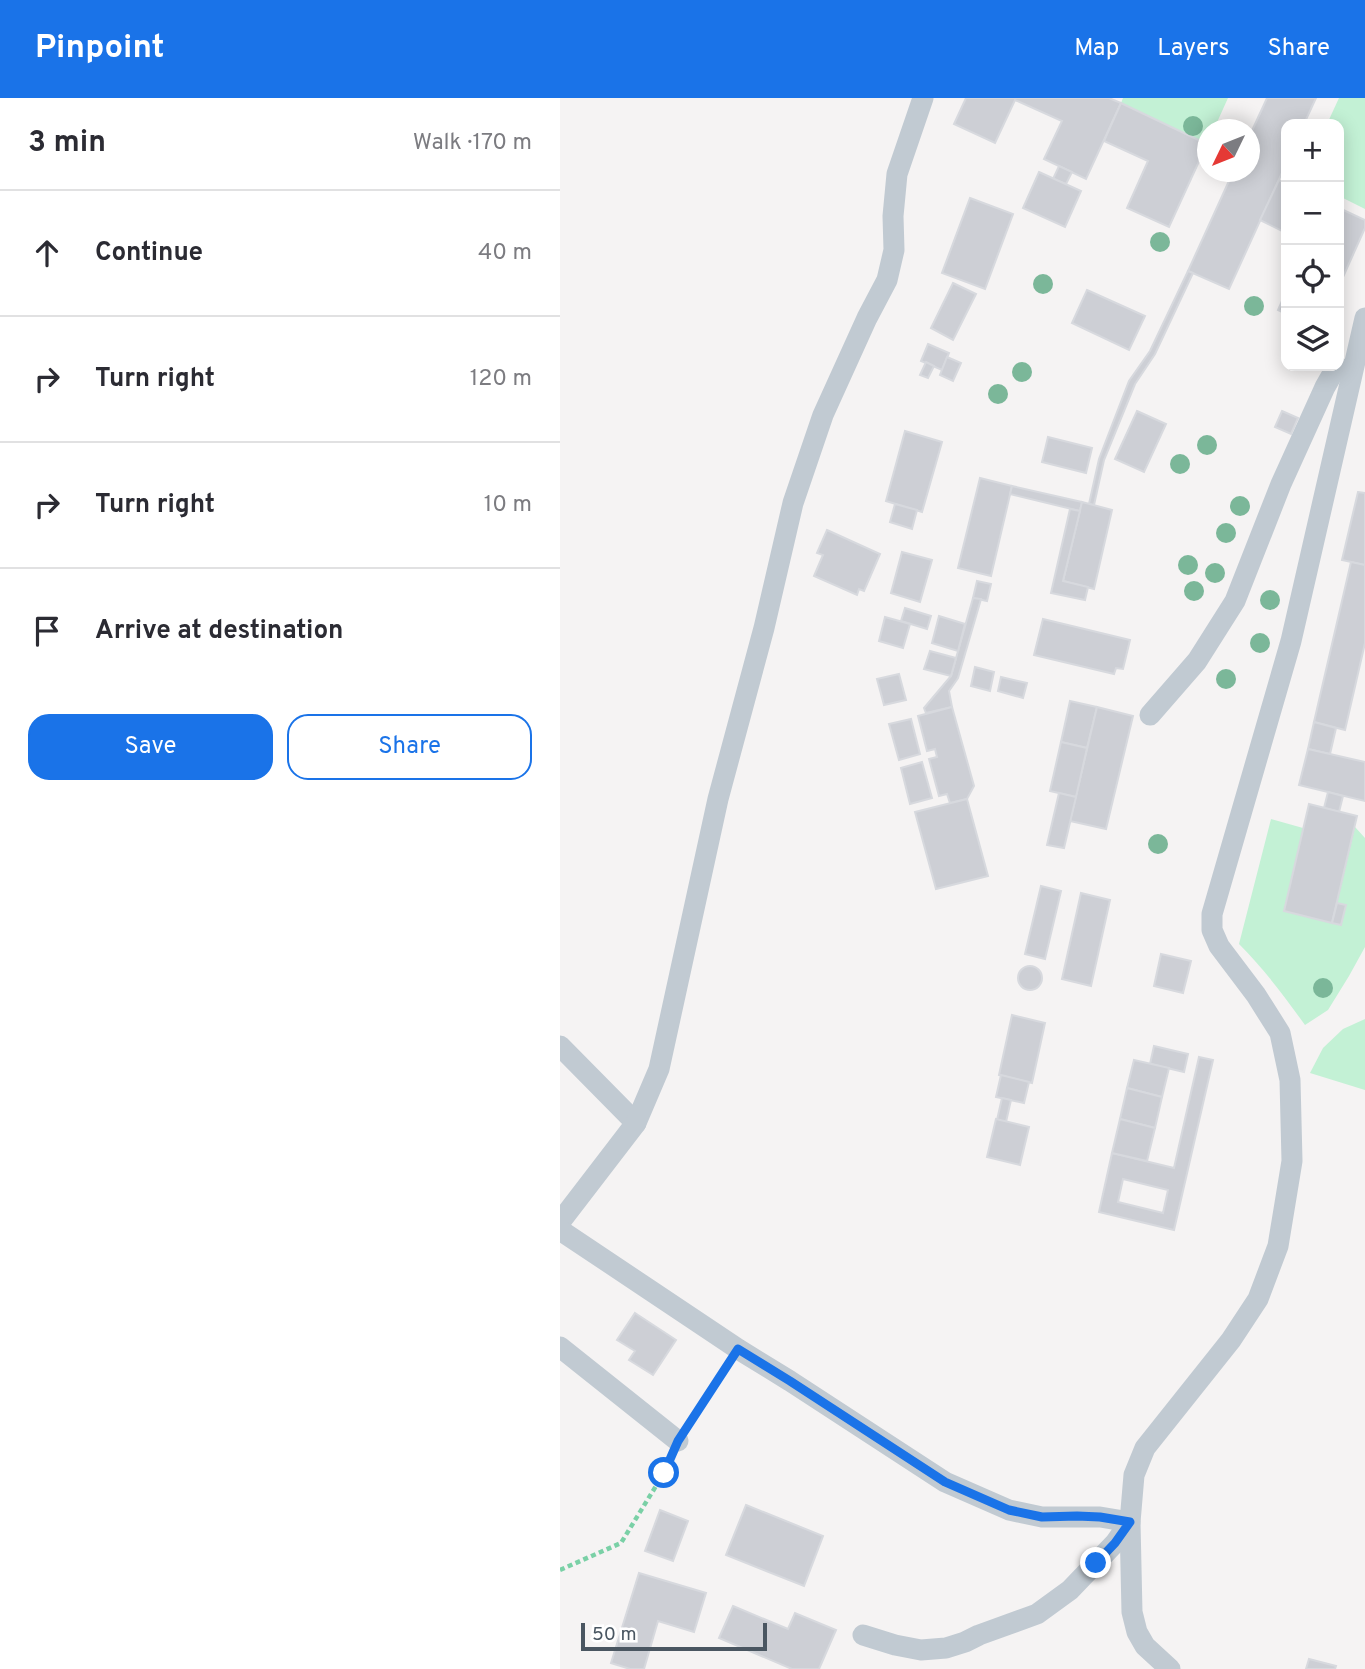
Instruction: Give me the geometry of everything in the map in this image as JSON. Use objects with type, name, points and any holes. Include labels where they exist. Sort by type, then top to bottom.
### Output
[{"type":"street","points":[[560,1222],[636,1123],[659,1069],[718,799],[764,628],[793,503],[823,415],[887,280],[894,250],[897,174],[923,98]]},
{"type":"street","points":[[1344,354],[1365,317]]},
{"type":"street","points":[[1170,1669],[1146,1646],[1137,1632],[1132,1612],[1130,1522],[1134,1475],[1145,1448],[1231,1340],[1258,1299],[1278,1246],[1292,1161],[1290,1080],[1280,1033],[1256,995],[1219,946],[1212,930],[1212,914],[1291,642],[1365,317]]},
{"type":"street","points":[[1150,715],[1197,661],[1235,601],[1281,484],[1334,371]]},
{"type":"street","points":[[560,1046],[636,1123]]},
{"type":"street","points":[[560,1230],[945,1482],[1009,1510],[1042,1517],[1089,1516],[1130,1522]]},
{"type":"street","points":[[560,1347],[678,1441]]},
{"type":"street","points":[[863,1635],[921,1650],[946,1647],[1037,1614],[1070,1590],[1115,1543],[1130,1522]]},
{"type":"path","points":[[560,1570],[621,1543],[664,1473],[678,1441],[738,1349]]},
{"type":"green space","points":[[1123,98],[1228,98],[1219,119],[1197,119],[1197,139],[1121,103]]},
{"type":"green space","points":[[1339,98],[1365,98],[1365,209],[1344,198],[1344,119],[1329,119]]},
{"type":"green space","points":[[1271,819],[1303,828],[1284,911],[1341,925],[1346,905],[1337,903],[1355,827],[1365,838],[1365,947],[1328,1010],[1305,1025],[1239,944]]},
{"type":"green space","points":[[1365,1019],[1365,1090],[1310,1073],[1323,1048],[1343,1029]]},
{"type":"building","points":[[966,98],[1109,98],[1121,103],[1086,179],[1044,159],[1062,121],[1015,100],[995,143],[954,124]]},
{"type":"building","points":[[1267,98],[1316,98],[1306,119],[1281,119],[1281,175],[1229,289],[1188,271],[1228,182],[1260,182],[1260,119],[1257,119]]},
{"type":"building","points":[[1121,103],[1197,139],[1197,166],[1169,227],[1127,208],[1148,161],[1104,141]]},
{"type":"building","points":[[1059,166],[1072,172],[1066,184],[1053,179]]},
{"type":"building","points":[[1039,172],[1081,191],[1065,227],[1023,208]]},
{"type":"building","points":[[1279,180],[1281,230],[1260,220]]},
{"type":"building","points":[[970,198],[1013,214],[985,289],[942,273]]},
{"type":"building","points":[[1344,210],[1365,220],[1365,228],[1344,275]]},
{"type":"building","points":[[1188,271],[1193,273],[1155,354],[1135,384],[1104,460],[1094,505],[1089,504],[1099,459],[1129,381],[1150,351]]},
{"type":"building","points":[[953,283],[976,294],[953,340],[931,328]]},
{"type":"building","points":[[1087,290],[1145,316],[1129,350],[1072,323]]},
{"type":"building","points":[[928,344],[949,353],[942,370],[921,361]]},
{"type":"building","points":[[947,357],[961,363],[953,381],[940,375]]},
{"type":"building","points":[[926,362],[934,366],[928,378],[920,375]]},
{"type":"building","points":[[1137,411],[1166,424],[1144,472],[1115,459]]},
{"type":"building","points":[[1282,411],[1298,418],[1291,434],[1275,427]]},
{"type":"building","points":[[905,431],[942,442],[922,512],[886,501]]},
{"type":"building","points":[[1048,437],[1092,448],[1086,473],[1042,462]]},
{"type":"building","points":[[980,478],[1012,486],[991,576],[958,568]]},
{"type":"building","points":[[1012,486],[1082,502],[1080,511],[1010,494]]},
{"type":"building","points":[[1358,492],[1365,493],[1365,565],[1342,560]]},
{"type":"building","points":[[1082,502],[1112,510],[1094,589],[1063,581]]},
{"type":"building","points":[[895,504],[917,510],[912,529],[890,522]]},
{"type":"building","points":[[1070,509],[1080,511],[1063,581],[1088,587],[1085,600],[1051,593]]},
{"type":"building","points":[[827,530],[880,554],[864,591],[859,589],[857,595],[814,576],[823,555],[817,553]]},
{"type":"building","points":[[902,552],[932,560],[920,602],[891,593]]},
{"type":"building","points":[[1351,562],[1365,565],[1365,643],[1345,730],[1314,722]]},
{"type":"building","points":[[977,581],[991,584],[987,601],[973,598]]},
{"type":"building","points":[[973,598],[981,599],[958,678],[949,691],[952,707],[926,713],[924,708],[951,676]]},
{"type":"building","points":[[905,608],[931,616],[927,629],[901,621]]},
{"type":"building","points":[[939,616],[965,624],[958,651],[932,643]]},
{"type":"building","points":[[885,617],[910,624],[903,648],[879,641]]},
{"type":"building","points":[[1043,619],[1130,640],[1123,669],[1116,668],[1114,674],[1034,655]]},
{"type":"building","points":[[930,651],[956,658],[951,676],[924,669]]},
{"type":"building","points":[[975,667],[994,672],[990,691],[971,686]]},
{"type":"building","points":[[899,674],[906,700],[884,705],[877,679]]},
{"type":"building","points":[[1001,677],[1027,683],[1023,698],[998,691]]},
{"type":"building","points":[[1070,701],[1097,707],[1087,748],[1061,742]]},
{"type":"building","points":[[952,707],[974,786],[967,799],[950,803],[947,794],[939,796],[929,759],[937,757],[935,749],[927,751],[918,716]]},
{"type":"building","points":[[1097,707],[1133,716],[1106,829],[1070,821]]},
{"type":"building","points":[[911,719],[920,754],[899,760],[889,724]]},
{"type":"building","points":[[1314,722],[1336,728],[1330,754],[1308,749]]},
{"type":"building","points":[[1061,742],[1087,748],[1076,797],[1050,791]]},
{"type":"building","points":[[1308,749],[1365,762],[1365,801],[1299,785]]},
{"type":"building","points":[[922,762],[932,798],[910,804],[901,768]]},
{"type":"building","points":[[1328,792],[1343,796],[1339,812],[1324,808]]},
{"type":"building","points":[[1059,793],[1076,797],[1064,848],[1047,845]]},
{"type":"building","points":[[967,799],[988,876],[936,889],[915,812]]},
{"type":"building","points":[[1309,804],[1357,816],[1332,923],[1284,911]]},
{"type":"building","points":[[1041,886],[1061,891],[1045,959],[1025,954]]},
{"type":"building","points":[[1081,893],[1110,900],[1091,986],[1062,979]]},
{"type":"building","points":[[1337,903],[1346,905],[1341,925],[1332,923]]},
{"type":"building","points":[[1161,954],[1191,961],[1183,993],[1154,986]]},
{"type":"building","points":[[1030,966],[1038,970],[1042,978],[1038,986],[1030,990],[1022,986],[1018,978],[1022,970]]},
{"type":"building","points":[[1012,1015],[1045,1023],[1032,1083],[999,1075]]},
{"type":"building","points":[[1154,1046],[1188,1054],[1184,1072],[1150,1064]]},
{"type":"building","points":[[1199,1057],[1213,1060],[1174,1230],[1099,1212],[1112,1153],[1174,1168]],"holes":[[[1123,1179],[1168,1190],[1163,1213],[1118,1202]]]},
{"type":"building","points":[[1134,1060],[1169,1068],[1162,1097],[1127,1088]]},
{"type":"building","points":[[1001,1075],[1029,1082],[1024,1103],[996,1097]]},
{"type":"building","points":[[1127,1088],[1162,1097],[1155,1128],[1120,1119]]},
{"type":"building","points":[[1002,1098],[1011,1100],[1006,1122],[997,1120]]},
{"type":"building","points":[[996,1119],[1029,1127],[1020,1165],[987,1157]]},
{"type":"building","points":[[1120,1119],[1155,1128],[1147,1161],[1112,1153]]},
{"type":"building","points":[[635,1313],[676,1340],[653,1375],[629,1360],[635,1351],[617,1340]]},
{"type":"building","points":[[746,1505],[823,1536],[804,1586],[726,1555]]},
{"type":"building","points":[[660,1510],[688,1521],[673,1561],[645,1551]]},
{"type":"building","points":[[639,1573],[706,1593],[694,1632],[658,1621],[644,1669],[630,1669],[611,1663]]},
{"type":"building","points":[[733,1606],[788,1629],[795,1613],[836,1630],[819,1669],[792,1669],[719,1638]]},
{"type":"building","points":[[1309,1659],[1336,1666],[1335,1669],[1306,1669]]},
{"type":"route","points":[[664,1473],[678,1441],[738,1349],[945,1482],[1009,1510],[1042,1517],[1100,1517],[1130,1522],[1096,1563]]}]
